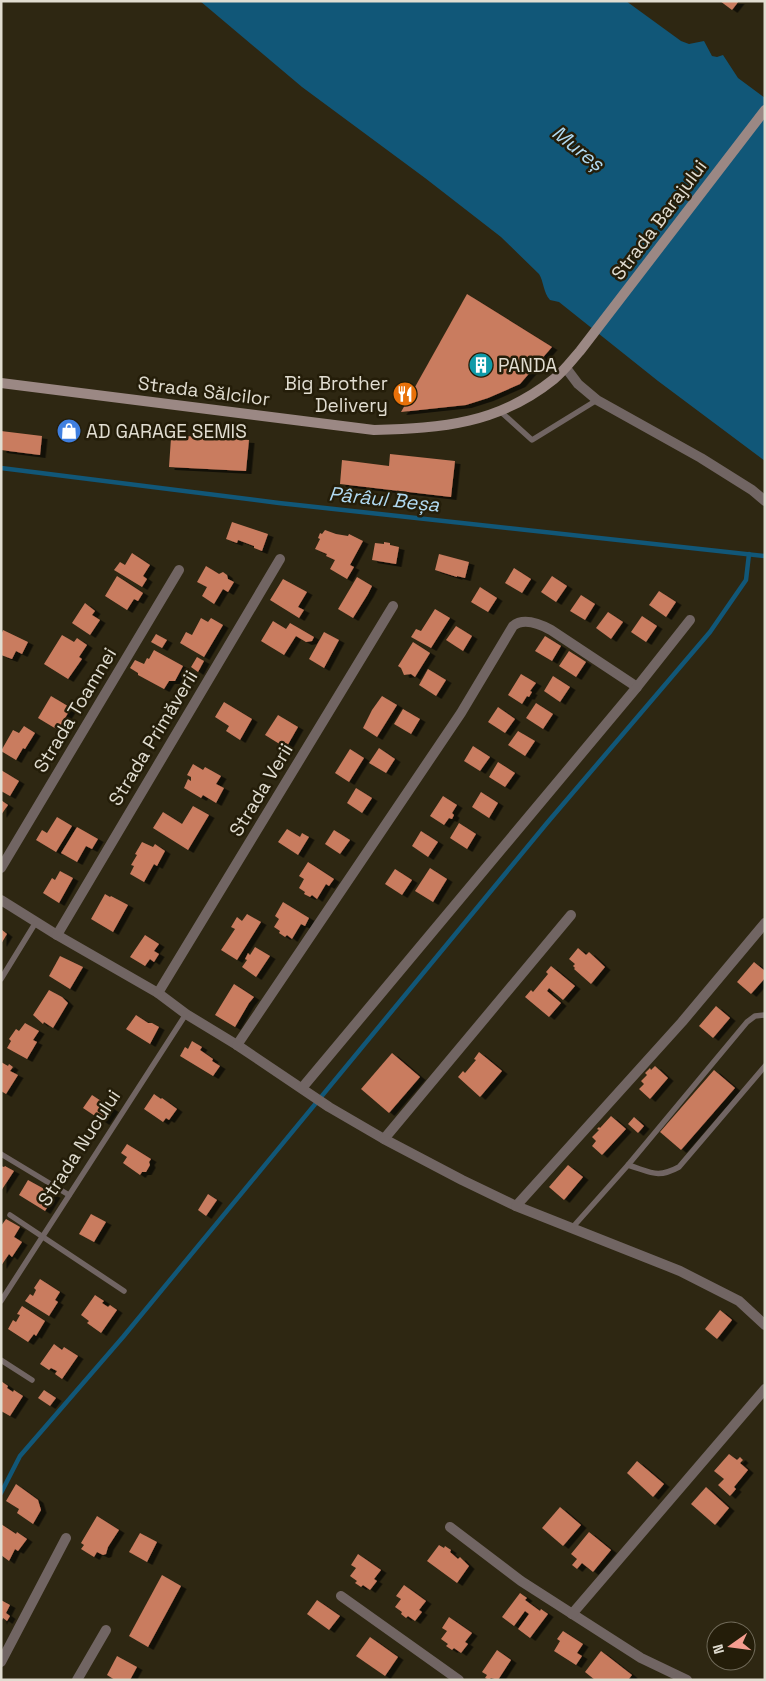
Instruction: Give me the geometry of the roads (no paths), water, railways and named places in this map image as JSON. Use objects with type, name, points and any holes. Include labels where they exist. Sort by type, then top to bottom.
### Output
[{"type":"main road","name":"Strada Barajului","points":[[566,368],[765,110]]},
{"type":"main road","name":"Strada Sălcilor","points":[[1,383],[374,430],[427,428],[478,420],[501,412],[523,401],[556,378],[566,368]]},
{"type":"street","points":[[566,368],[578,384],[597,400],[701,458],[765,500]]},
{"type":"street","name":"Strada Primăverii","points":[[56,934],[280,559]]},
{"type":"street","name":"Strada Toamnei","points":[[1,868],[179,570]]},
{"type":"street","name":"Strada Verii","points":[[158,993],[394,606]]},
{"type":"street","points":[[307,1091],[690,620]]},
{"type":"street","points":[[236,1045],[461,713],[513,626],[517,623],[538,623],[637,687]]},
{"type":"street","points":[[1,900],[158,993],[186,1014],[329,1107],[384,1139],[516,1206],[688,1275],[738,1301],[765,1325]]},
{"type":"street","points":[[384,1139],[571,916]]},
{"type":"street","points":[[516,1206],[682,1022],[765,923]]},
{"type":"street","points":[[572,1614],[765,1389]]},
{"type":"street","points":[[450,1527],[521,1581],[640,1658],[687,1680]]},
{"type":"street","points":[[1,1662],[66,1538]]},
{"type":"street","points":[[341,1596],[459,1680]]},
{"type":"street","points":[[78,1680],[106,1630]]},
{"type":"lane","points":[[501,412],[532,440],[597,400]]},
{"type":"lane","points":[[1,979],[36,922]]},
{"type":"lane","name":"Strada Nucului","points":[[1,1301],[186,1014]]},
{"type":"lane","points":[[572,1228],[628,1165],[747,1022],[755,1016],[765,1015]]},
{"type":"lane","points":[[628,1165],[659,1175],[680,1167],[765,1066]]},
{"type":"lane","points":[[1,1154],[70,1195]]},
{"type":"lane","points":[[10,1215],[124,1291]]},
{"type":"lane","points":[[1,1360],[32,1380]]},
{"type":"water","name":"Mureș","points":[[200,1],[626,1],[681,41],[689,44],[704,41],[712,56],[723,55],[738,78],[765,98],[765,461],[658,381],[559,302],[550,300],[539,274],[501,237],[302,87]]},
{"type":"waterway","name":"Pârâul Beșa","points":[[1,468],[279,503],[765,556]]},
{"type":"waterway","points":[[1,1493],[20,1456],[123,1337],[547,823],[710,632],[746,580],[749,554]]},
{"type":"place","name":"PANDA","points":[[481,365]]},
{"type":"place","name":"Big Brother Delivery","points":[[405,394]]},
{"type":"place","name":"AD GARAGE SEMIS","points":[[69,431]]}]
